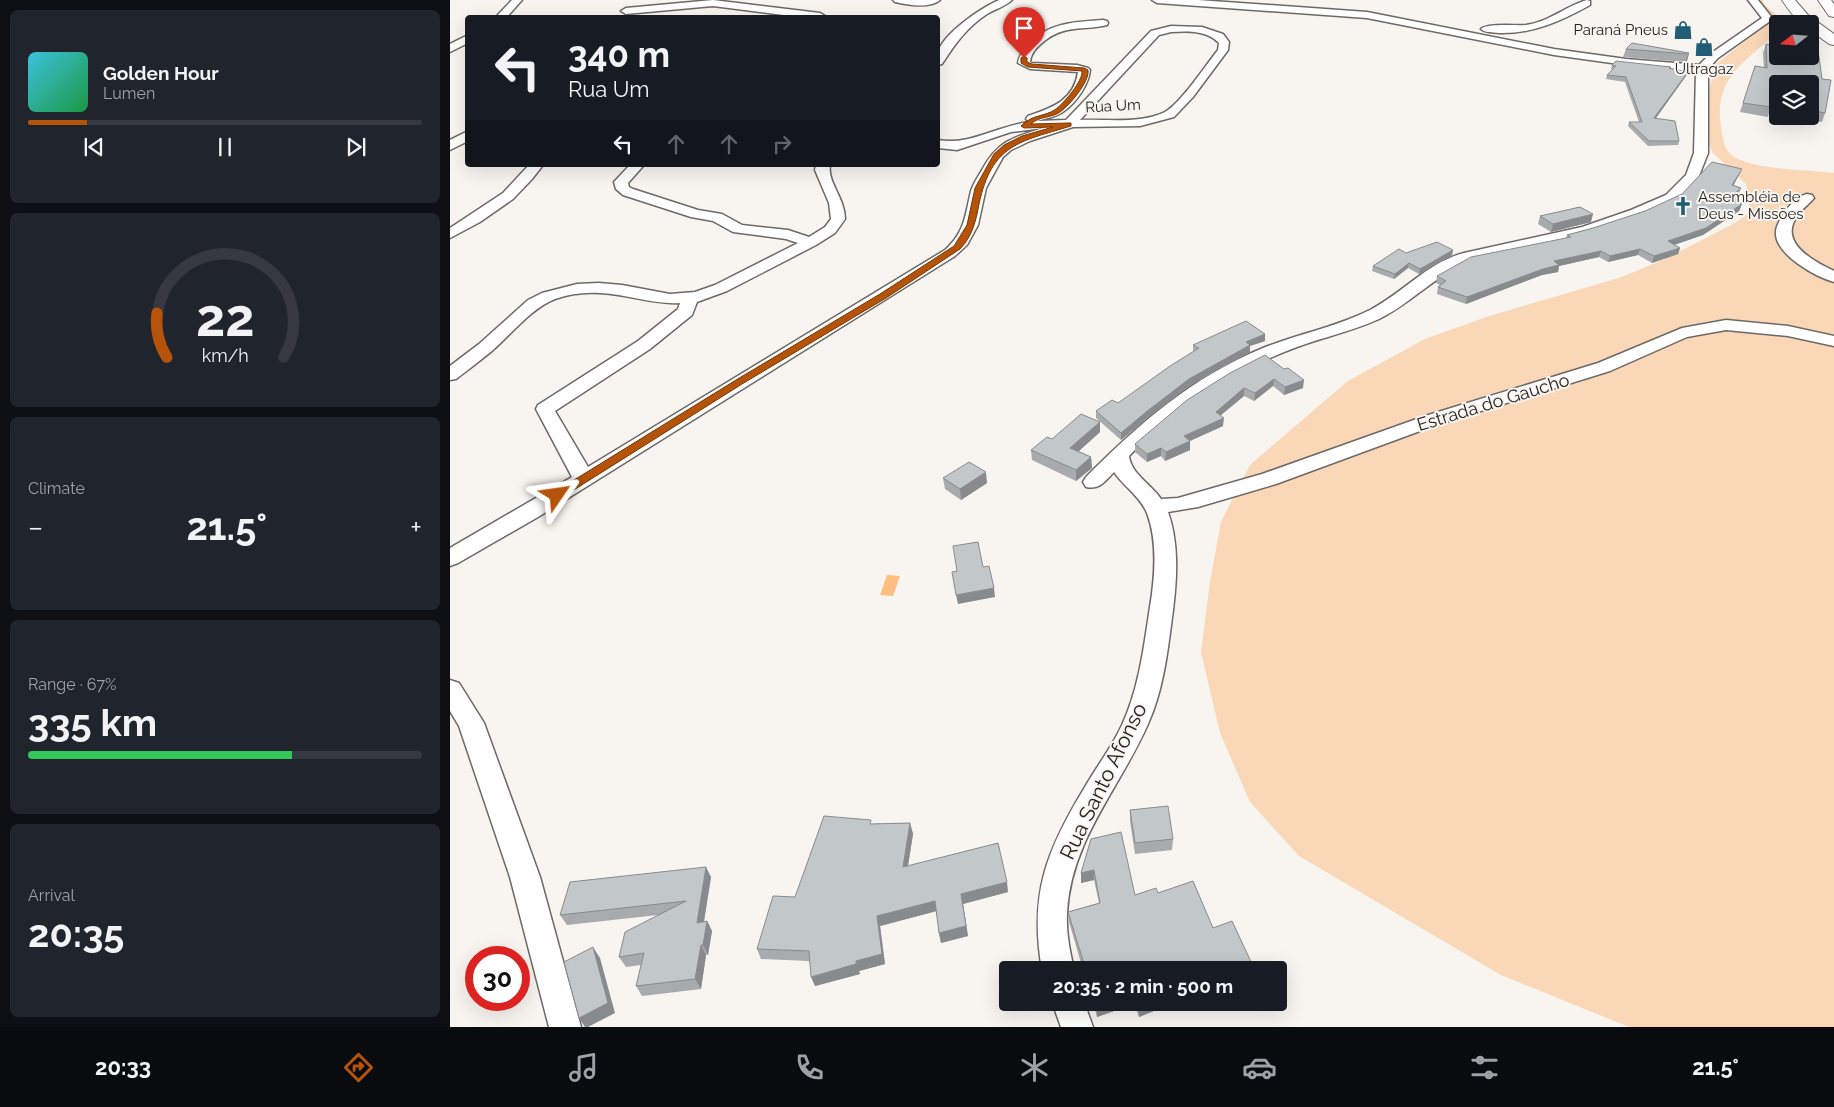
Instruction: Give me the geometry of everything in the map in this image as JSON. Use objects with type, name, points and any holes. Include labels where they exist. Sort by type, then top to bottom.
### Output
[{"type":"highway","points":[[1788,0],[1803,18],[1834,41]]},
{"type":"highway","points":[[1817,1],[1834,13]]},
{"type":"highway","points":[[1817,1],[1834,25]]},
{"type":"street","points":[[503,15],[517,0]]},
{"type":"street","points":[[898,0],[914,3],[935,0]]},
{"type":"street","points":[[940,59],[946,49],[973,19],[985,9],[1007,0]]},
{"type":"street","points":[[1157,0],[1350,13],[1409,23],[1485,40],[1563,53],[1626,62],[1702,69]]},
{"type":"street","points":[[1093,482],[1131,442],[1210,382],[1280,347],[1348,325],[1386,309],[1445,265],[1464,258],[1586,230],[1636,213],[1671,198],[1692,176],[1701,153],[1702,69],[1708,60],[1751,33],[1768,19],[1753,0]]},
{"type":"street","points":[[622,11],[713,3],[820,14]]},
{"type":"street","points":[[1409,23],[1487,29],[1527,29],[1549,24],[1587,3]]},
{"type":"street","points":[[746,15],[760,8]]},
{"type":"street","points":[[1024,126],[1032,119],[1057,111],[1080,86],[1085,75],[1084,70],[1077,68],[1030,66],[1024,63],[1026,52],[1059,28],[1103,23]]},
{"type":"street","name":"Rua Um","points":[[940,145],[946,147],[957,146],[1004,129],[1024,126],[1068,125],[1143,122],[1161,118],[1175,112],[1224,47],[1223,40],[1218,36],[1197,30],[1170,29],[1155,33],[1068,125]]},
{"type":"street","points":[[450,49],[465,40]]},
{"type":"street","points":[[450,558],[584,479],[950,254],[962,242],[971,225],[979,188],[996,155],[1006,147],[1025,138],[1068,125]]},
{"type":"street","points":[[450,146],[465,137]]},
{"type":"street","points":[[450,234],[515,192],[534,167]]},
{"type":"street","points":[[635,167],[621,182],[623,189],[628,192],[696,214],[717,217],[738,229],[788,235],[810,242]]},
{"type":"street","points":[[450,375],[478,354],[534,304],[556,294],[577,289],[599,288],[622,290],[670,299],[690,298],[714,291],[810,242],[830,230],[838,219],[836,202],[822,177],[823,167]]},
{"type":"street","points":[[1807,198],[1799,204],[1785,223],[1784,239],[1788,249],[1802,260],[1834,277]]},
{"type":"street","points":[[584,479],[545,409],[644,345],[686,311],[690,298]]},
{"type":"street","name":"Estrada do Gaucho","points":[[1154,506],[1178,505],[1269,479],[1432,420],[1604,367],[1682,333],[1726,325],[1788,331],[1834,341]]},
{"type":"street","name":"Rua Santo Afonso","points":[[1057,961],[1051,927],[1056,879],[1075,829],[1140,716],[1146,694],[1161,606],[1166,542],[1154,506],[1149,497],[1134,482],[1121,464],[1120,455]]},
{"type":"street","points":[[450,690],[471,723],[525,877],[566,1027]]},
{"type":"street","points":[[1071,1011],[1077,1027]]},
{"type":"shaded area","points":[[1755,0],[1763,0],[1764,4],[1776,15],[1769,15],[1769,18]]},
{"type":"shaded area","points":[[1769,22],[1769,40],[1742,64],[1726,85],[1721,99],[1720,114],[1723,141],[1729,153],[1745,162],[1784,169],[1834,173],[1834,1027],[1629,1027],[1501,975],[1299,856],[1250,802],[1220,733],[1201,652],[1210,582],[1221,522],[1250,465],[1348,381],[1425,339],[1489,316],[1619,278],[1665,259],[1735,223],[1747,214],[1750,202],[1746,184],[1712,152],[1708,138],[1709,91],[1715,65]]},
{"type":"shaded area","points":[[887,575],[900,576],[893,596],[880,595]]},
{"type":"building","points":[[1632,43],[1689,53],[1626,49]]},
{"type":"building","points":[[1766,44],[1769,44],[1769,65],[1819,65],[1819,57],[1822,79],[1831,80],[1825,113],[1819,112],[1819,75],[1769,75],[1769,107],[1743,103],[1755,66],[1767,68]]},
{"type":"building","points":[[1616,61],[1671,67],[1669,68],[1688,72],[1654,118],[1675,121],[1679,141],[1649,141],[1629,122],[1642,122],[1626,77],[1607,75],[1616,66],[1612,65]]},
{"type":"building","points":[[1712,162],[1742,169],[1732,185],[1741,188],[1735,193],[1740,194],[1731,201],[1742,204],[1706,228],[1668,241],[1680,248],[1654,256],[1640,249],[1610,256],[1601,251],[1554,261],[1559,265],[1467,297],[1438,287],[1446,281],[1437,276],[1471,257],[1571,237],[1567,235],[1645,211],[1682,194]]},
{"type":"building","points":[[1580,207],[1593,214],[1553,224],[1540,216]]},
{"type":"building","points":[[1437,242],[1453,250],[1420,269],[1409,263],[1395,274],[1373,266],[1399,249],[1406,253]]},
{"type":"building","points":[[1246,321],[1265,334],[1246,342],[1250,345],[1189,379],[1121,433],[1096,411],[1112,400],[1118,403],[1199,348],[1193,345]]},
{"type":"building","points":[[1265,355],[1284,369],[1288,368],[1304,380],[1285,387],[1274,379],[1255,393],[1244,388],[1216,412],[1224,418],[1184,436],[1190,441],[1166,452],[1161,448],[1147,454],[1135,444],[1187,400],[1230,373]]},
{"type":"building","points":[[1081,414],[1100,422],[1070,448],[1091,457],[1076,470],[1031,450],[1047,437],[1052,439]]},
{"type":"building","points":[[969,462],[986,472],[960,489],[943,478]]},
{"type":"building","points":[[978,542],[983,567],[989,566],[994,588],[956,595],[952,572],[957,571],[953,546]]},
{"type":"building","points":[[1168,806],[1173,839],[1135,843],[1130,810]]},
{"type":"building","points":[[824,816],[871,820],[870,824],[910,823],[903,867],[998,843],[1007,882],[961,894],[966,926],[939,933],[935,901],[877,916],[882,954],[856,961],[856,964],[811,977],[809,951],[757,949],[773,896],[795,897]]},
{"type":"building","points":[[1121,832],[1135,895],[1156,888],[1158,893],[1193,881],[1213,928],[1232,921],[1251,961],[1083,961],[1068,912],[1100,903],[1094,870],[1081,873],[1091,839]]},
{"type":"building","points":[[706,867],[697,923],[707,921],[695,979],[636,986],[644,953],[619,957],[625,932],[686,901],[560,915],[570,882]]},
{"type":"building","points":[[593,947],[608,1003],[579,1018],[564,962]]},
{"type":"place","name":"Paraná Pneus","points":[[1683,30]]},
{"type":"place","name":"Ultragaz","points":[[1704,47]]},
{"type":"place","name":"Assembléia de Deus - Missões","points":[[1683,206]]},
{"type":"route","points":[[557,495],[739,382],[883,296],[957,248],[971,225],[976,196],[996,155],[1006,147],[1025,138],[1068,125],[1024,126],[1032,119],[1057,111],[1080,86],[1085,75],[1084,70],[1030,66],[1024,63],[1024,58]]}]
